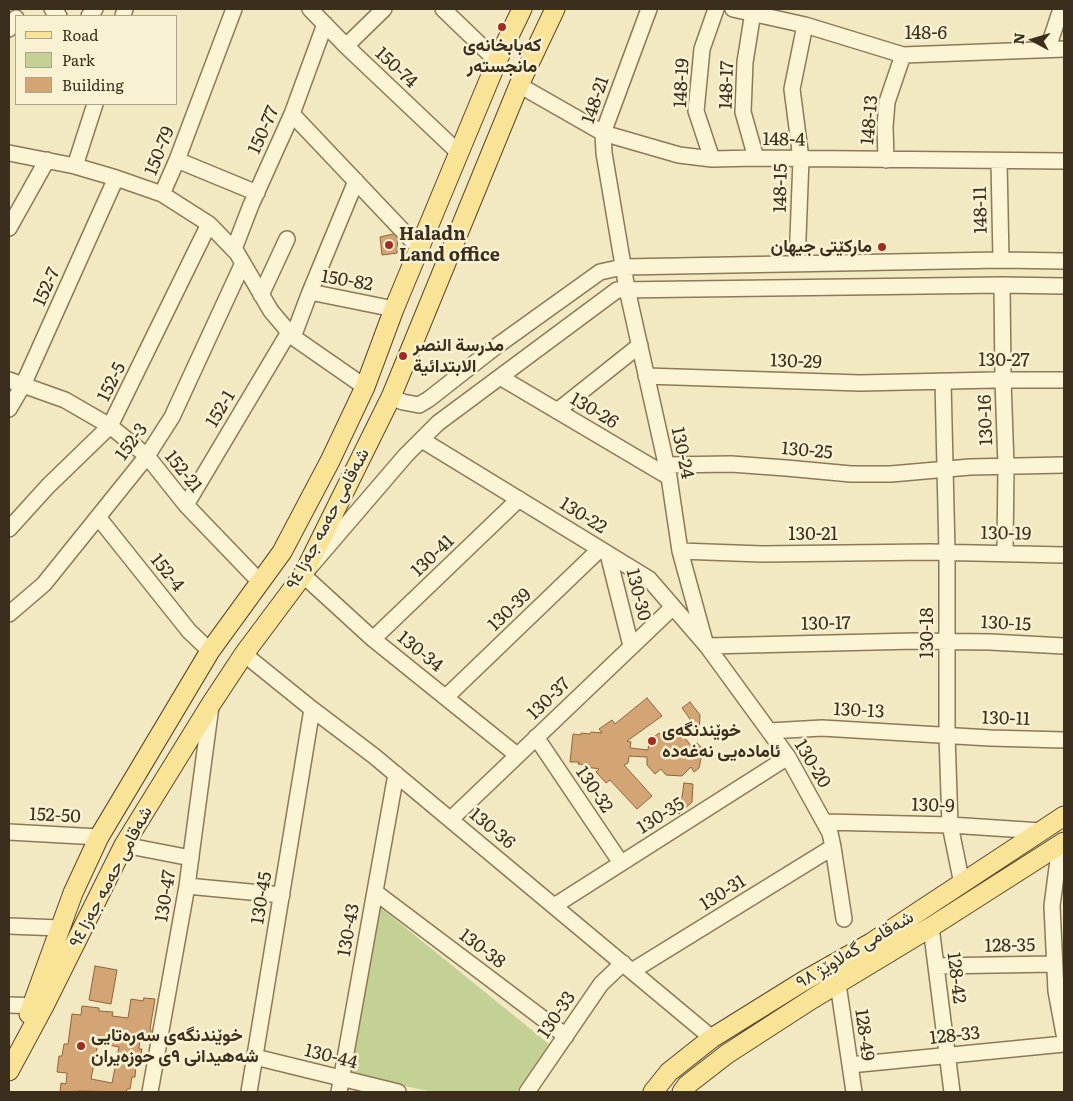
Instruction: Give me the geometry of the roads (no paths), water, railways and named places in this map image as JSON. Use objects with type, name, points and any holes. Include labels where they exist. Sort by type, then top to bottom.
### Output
[{"type":"main road","name":"شەقامی حەمە جەزا ٩٤","points":[[36,1010],[60,928],[73,893],[99,837],[210,651],[286,544],[330,461],[365,387],[394,308],[497,61],[522,9]]},
{"type":"main road","name":"شەقامی حەمە جەزا ٩٤","points":[[9,1071],[36,1010],[124,845],[244,654],[303,575],[391,397],[520,85],[555,9]]},
{"type":"main road","points":[[442,193],[469,206]]},
{"type":"main road","name":"شەقامی گەلاوێژ ٩٨","points":[[653,1092],[669,1072],[712,1038],[802,982],[871,943],[1064,816]]},
{"type":"main road","name":"شەقامی گەلاوێژ ٩٨","points":[[689,1090],[727,1054],[1062,843]]},
{"type":"main road","points":[[802,982],[812,1000]]},
{"type":"street","name":"150-79","points":[[162,194],[177,160],[234,9]]},
{"type":"street","name":"150-74","points":[[310,9],[346,46],[459,153]]},
{"type":"street","points":[[346,46],[384,9]]},
{"type":"street","points":[[444,9],[497,61]]},
{"type":"street","name":"148-21","points":[[623,267],[604,153],[603,133],[649,9]]},
{"type":"street","name":"148-19","points":[[712,159],[696,111],[702,49],[716,9]]},
{"type":"street","name":"148-6","points":[[733,9],[805,25],[903,55],[1048,48],[1064,49]]},
{"type":"street","points":[[1048,48],[1062,9]]},
{"type":"street","name":"148-17","points":[[753,12],[745,62],[743,112],[756,158]]},
{"type":"street","name":"150-77","points":[[234,249],[292,114],[325,24]]},
{"type":"street","name":"148-15","points":[[797,264],[801,159],[792,89],[805,25]]},
{"type":"street","name":"148-13","points":[[886,160],[885,127],[887,102],[903,55]]},
{"type":"street","name":"148-4","points":[[520,85],[603,133],[679,155],[712,159],[1064,161]]},
{"type":"street","points":[[76,166],[95,105]]},
{"type":"street","points":[[292,114],[419,248]]},
{"type":"street","points":[[9,153],[76,166],[162,194],[209,224],[234,249],[271,311],[291,334],[365,387]]},
{"type":"street","points":[[9,228],[47,160]]},
{"type":"street","points":[[177,160],[257,193]]},
{"type":"street","name":"148-11","points":[[999,161],[1001,260]]},
{"type":"street","name":"152-7","points":[[9,409],[16,382],[116,178]]},
{"type":"street","points":[[310,292],[356,181]]},
{"type":"street","name":"152-5","points":[[9,529],[48,486],[110,426],[209,224]]},
{"type":"street","points":[[261,295],[287,239]]},
{"type":"street","points":[[391,397],[403,402],[419,405],[428,400],[494,348],[600,272],[623,267],[1001,260],[1064,261]]},
{"type":"street","name":"152-3","points":[[9,614],[44,584],[147,456],[172,417],[243,263]]},
{"type":"street","name":"130-24","points":[[623,267],[668,471],[680,551],[706,646]]},
{"type":"street","points":[[303,575],[438,424],[617,290],[1002,285],[1064,286]]},
{"type":"street","name":"130-16","points":[[1002,285],[1006,466],[1005,553]]},
{"type":"street","name":"150-82","points":[[291,334],[310,292],[394,308]]},
{"type":"street","name":"152-1","points":[[186,505],[291,334]]},
{"type":"street","points":[[557,411],[640,345]]},
{"type":"street","name":"130-29","points":[[646,376],[860,383],[944,381]]},
{"type":"street","name":"130-26","points":[[500,377],[557,411],[668,471]]},
{"type":"street","name":"130-27","points":[[944,381],[1064,380]]},
{"type":"street","name":"130-18","points":[[944,381],[944,469],[947,553],[947,735],[950,825],[962,884]]},
{"type":"street","name":"152-21","points":[[16,382],[65,400],[110,426],[147,456],[186,505],[260,582]]},
{"type":"street","name":"130-22","points":[[422,440],[649,579],[706,646]]},
{"type":"street","name":"130-25","points":[[668,471],[731,464],[851,474],[891,474],[944,469],[1064,465]]},
{"type":"street","name":"130-41","points":[[373,639],[519,500]]},
{"type":"street","name":"152-4","points":[[98,517],[189,630],[210,651]]},
{"type":"street","name":"130-21","points":[[680,551],[762,554],[947,553]]},
{"type":"street","name":"130-30","points":[[604,552],[632,646]]},
{"type":"street","name":"130-39","points":[[446,697],[604,552]]},
{"type":"street","name":"130-19","points":[[947,553],[1064,555]]},
{"type":"street","name":"130-34","points":[[303,575],[373,639],[517,755]]},
{"type":"street","name":"130-37","points":[[450,819],[673,607]]},
{"type":"street","name":"130-17","points":[[706,646],[947,641]]},
{"type":"street","name":"130-15","points":[[947,641],[1064,646]]},
{"type":"street","name":"130-20","points":[[706,646],[788,757],[830,833],[834,847],[844,919]]},
{"type":"street","name":"130-36","points":[[244,654],[396,774],[712,1038]]},
{"type":"street","name":"130-47","points":[[150,1092],[187,886],[211,704]]},
{"type":"street","name":"130-45","points":[[249,1092],[312,709]]},
{"type":"street","name":"130-13","points":[[769,731],[822,728],[947,735]]},
{"type":"street","name":"130-11","points":[[947,735],[1064,740]]},
{"type":"street","name":"130-32","points":[[536,737],[621,863]]},
{"type":"street","name":"130-35","points":[[554,906],[788,757]]},
{"type":"street","name":"130-43","points":[[340,1086],[396,774]]},
{"type":"street","name":"130-9","points":[[824,822],[950,825],[1041,831]]},
{"type":"street","name":"152-50","points":[[9,832],[99,837]]},
{"type":"street","points":[[1062,843],[1052,906],[1056,991],[1064,1034]]},
{"type":"street","points":[[124,845],[191,858]]},
{"type":"street","name":"130-31","points":[[627,967],[834,847]]},
{"type":"street","points":[[187,886],[282,894]]},
{"type":"street","name":"130-38","points":[[375,892],[566,1036]]},
{"type":"street","points":[[9,926],[60,928]]},
{"type":"street","name":"128-42","points":[[931,927],[952,1092]]},
{"type":"street","name":"128-35","points":[[936,966],[1054,964]]},
{"type":"street","name":"130-33","points":[[527,1092],[601,984],[627,967]]},
{"type":"street","name":"128-49","points":[[838,984],[854,1092]]},
{"type":"street","points":[[9,1005],[36,1010]]},
{"type":"street","points":[[9,1014],[36,1010]]},
{"type":"street","name":"128-33","points":[[850,1065],[1064,1044]]},
{"type":"street","name":"130-44","points":[[255,1057],[340,1086],[398,1092]]},
{"type":"place","name":"کەبابخانەی مانجستەر","points":[[502,27]]},
{"type":"place","name":"Haladn Land office","points":[[389,245]]},
{"type":"place","name":"ماركێتی جیھان","points":[[882,247]]},
{"type":"place","name":"مدرسة النصر الابتدائية","points":[[403,356]]},
{"type":"place","name":"خوێندنگەی ئامادەیی نەغەدە","points":[[652,741]]},
{"type":"place","name":"خوێندنگەی سەرەتایی شەهیدانی ٩ی حوزەیران","points":[[81,1046]]}]
